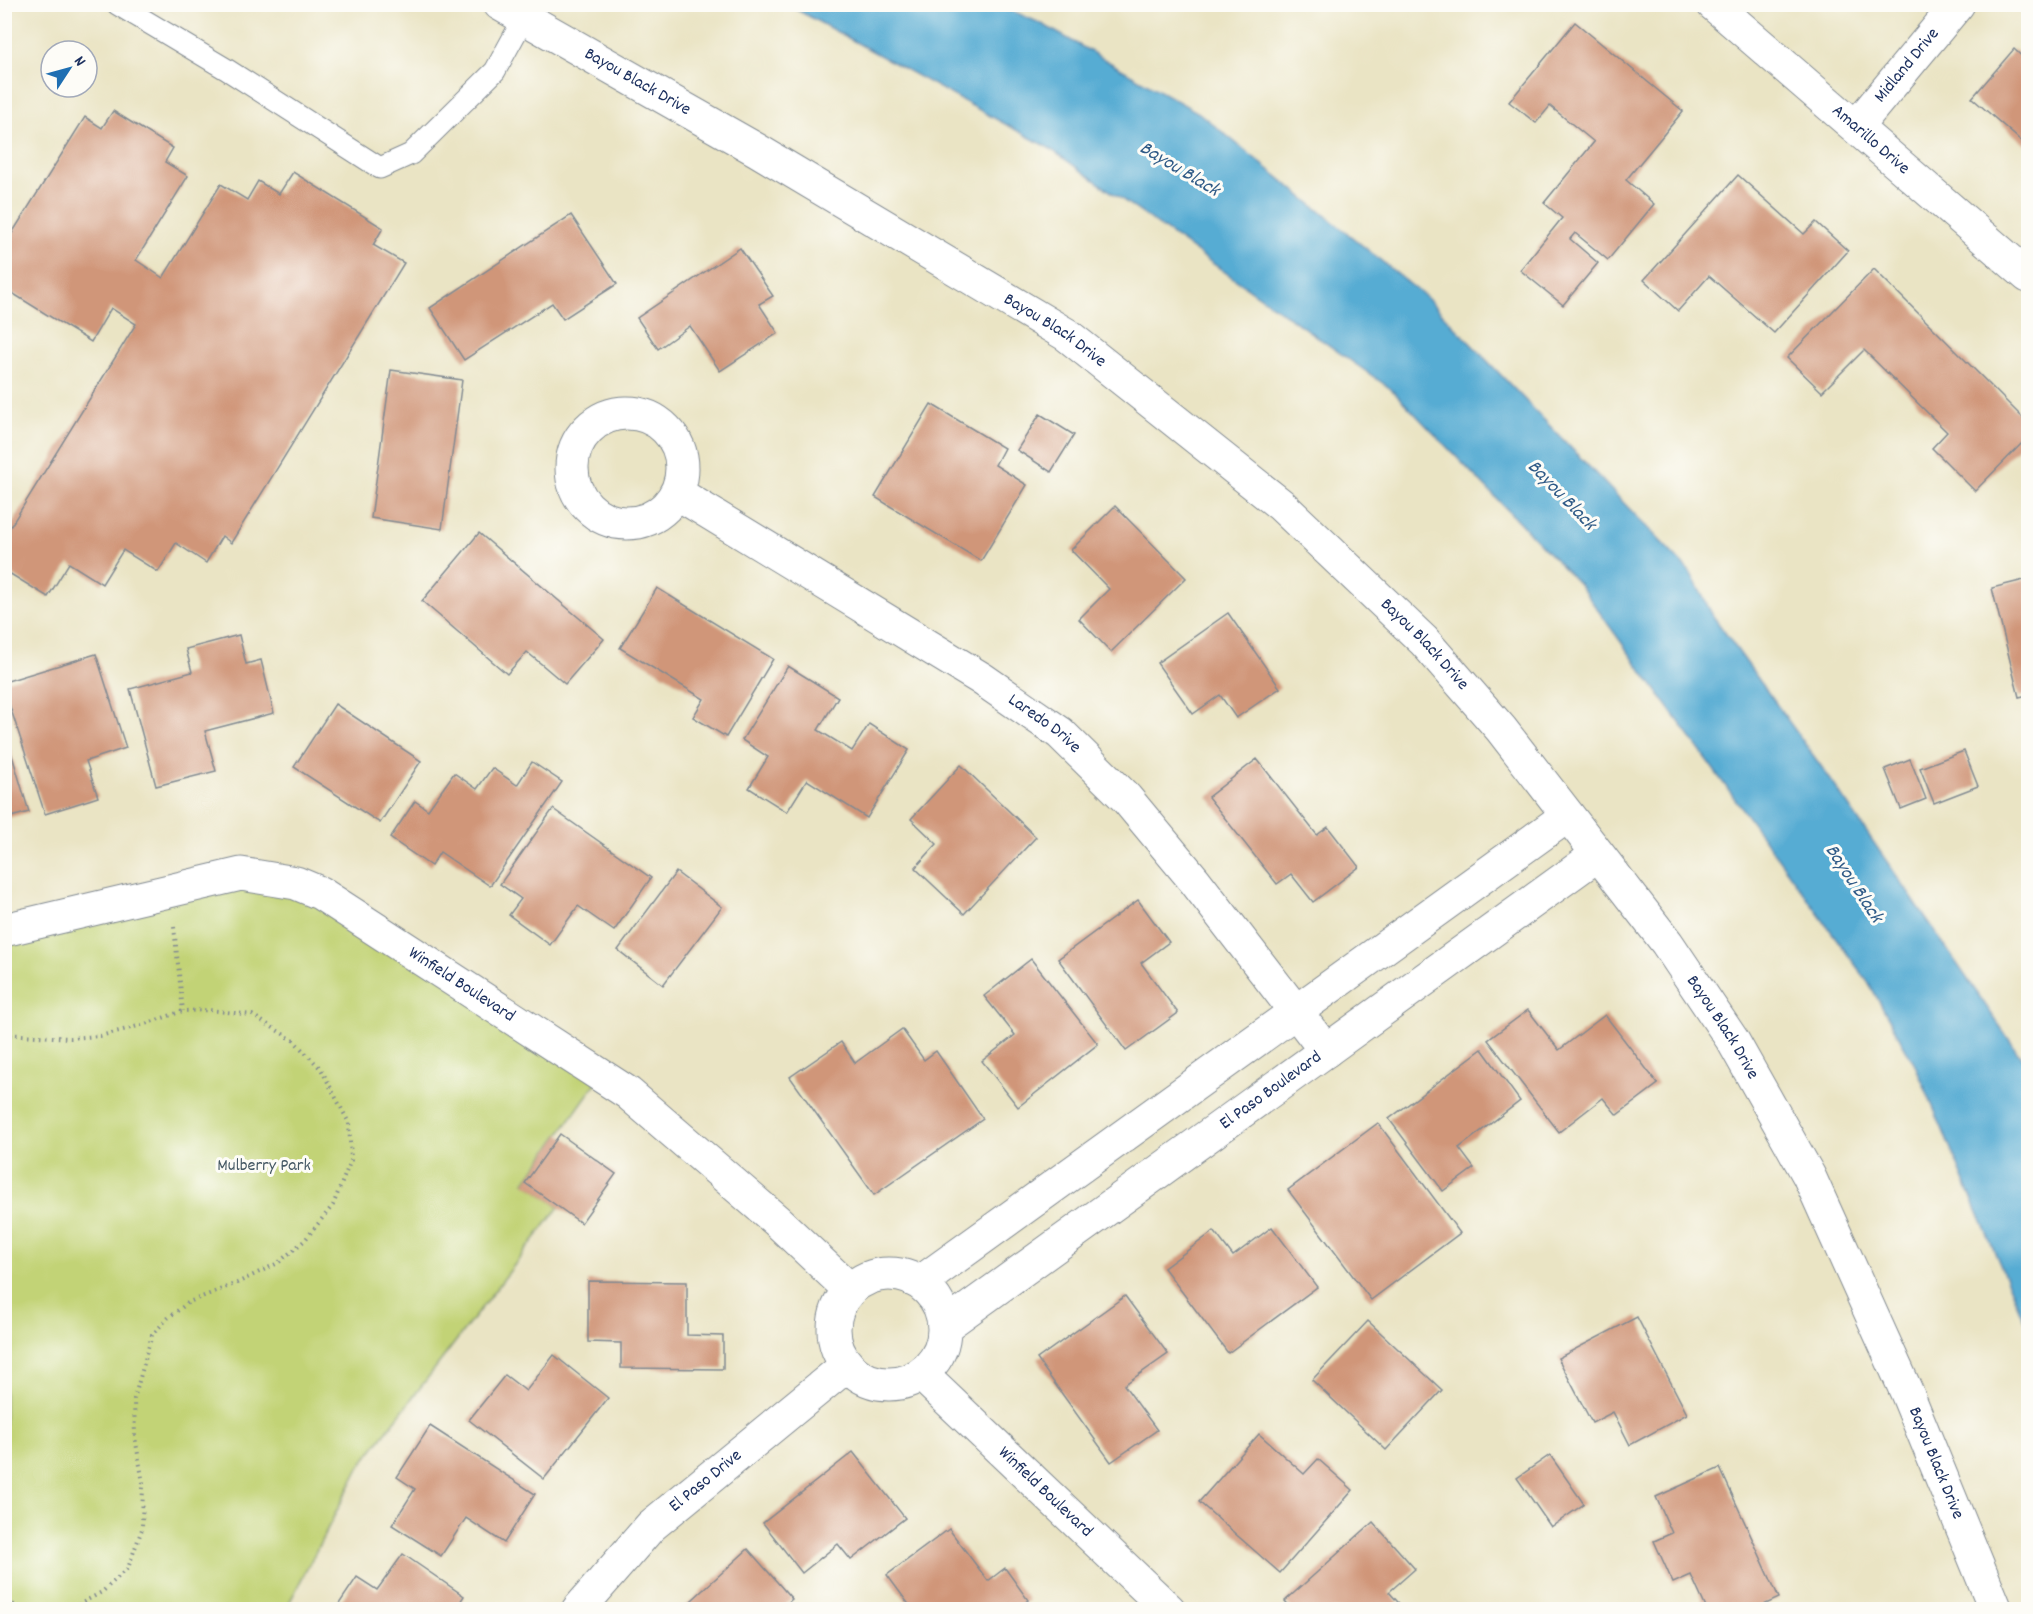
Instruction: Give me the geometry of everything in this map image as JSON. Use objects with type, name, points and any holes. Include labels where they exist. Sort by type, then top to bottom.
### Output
[{"type":"street","name":"Amarillo Drive","points":[[1713,4],[2028,276]]},
{"type":"street","name":"Midland Drive","points":[[1856,127],[1958,4]]},
{"type":"street","name":"Bayou Black Drive","points":[[512,11],[757,150],[1067,334],[1281,505],[1424,641],[1501,729],[1667,943],[1733,1041],[1809,1176],[1907,1393],[1996,1610]]},
{"type":"street","name":"Laredo Drive","points":[[677,493],[982,679],[1060,733],[1126,798],[1195,881],[1326,1051]]},
{"type":"street","points":[[921,1282],[1567,816]]},
{"type":"street","name":"El Paso Boulevard","points":[[945,1326],[1597,855]]},
{"type":"street","name":"Winfield Boulevard","points":[[4,930],[241,874],[296,883],[320,893],[628,1093],[777,1221],[849,1289]]},
{"type":"street","points":[[1189,1088],[1222,1127]]},
{"type":"street","points":[[897,1273],[921,1282],[933,1294],[942,1309],[945,1326],[940,1353],[922,1375],[897,1385],[869,1382],[846,1366],[834,1341],[834,1313],[849,1289],[871,1275],[897,1273]]},
{"type":"street","name":"El Paso Drive","points":[[578,1610],[651,1526],[846,1366]]},
{"type":"street","name":"Winfield Boulevard","points":[[922,1375],[1168,1610]]},
{"type":"lane","points":[[117,4],[226,69],[380,168],[411,154],[495,71],[512,11]]},
{"type":"path","points":[[171,891],[183,1011]]},
{"type":"path","points":[[4,1034],[70,1038],[100,1036],[183,1011],[209,1010],[252,1015],[293,1040],[321,1069],[349,1123],[351,1160],[333,1205],[305,1240],[278,1263],[237,1283],[189,1302],[168,1318],[152,1335],[134,1399],[135,1437],[143,1483],[142,1529],[128,1568],[102,1592],[78,1605],[48,1610],[22,1608],[4,1601]]},
{"type":"green space","name":"Mulberry Park","points":[[241,874],[320,893],[601,1076],[525,1182],[559,1207],[360,1466],[286,1609],[5,1609],[4,930]]},
{"type":"water","name":"Bayou Black","points":[[788,5],[999,5],[1042,24],[1199,113],[1427,298],[1690,572],[1713,616],[1828,776],[2028,1067],[2028,1330],[1916,1067],[1870,985],[1579,584],[1391,389],[1049,148]]},
{"type":"building","points":[[1575,22],[1683,111],[1626,180],[1654,204],[1608,260],[1575,233],[1570,239],[1598,263],[1563,305],[1520,270],[1562,218],[1544,203],[1594,142],[1550,106],[1536,123],[1509,102]]},
{"type":"building","points":[[2014,49],[2028,62],[2028,147],[1972,98]]},
{"type":"building","points":[[113,111],[173,148],[165,162],[188,176],[136,260],[163,278],[221,184],[247,200],[258,181],[279,194],[293,172],[383,228],[373,245],[404,263],[231,543],[222,536],[206,563],[176,543],[158,572],[123,550],[102,584],[69,563],[48,597],[4,570],[4,537],[136,324],[111,308],[91,342],[4,288],[4,246],[85,117],[102,128]]},
{"type":"building","points":[[1738,175],[1804,234],[1816,222],[1848,251],[1774,333],[1709,276],[1678,311],[1644,280]]},
{"type":"building","points":[[571,215],[617,284],[563,319],[552,303],[464,360],[430,308]]},
{"type":"building","points":[[740,248],[773,296],[759,304],[778,333],[720,371],[690,326],[658,349],[637,318]]},
{"type":"building","points":[[1874,269],[2028,423],[2028,437],[1975,491],[1932,448],[1947,432],[1864,350],[1822,392],[1787,358]]},
{"type":"building","points":[[391,370],[462,380],[442,529],[371,518]]},
{"type":"building","points":[[931,404],[1004,448],[995,465],[1027,485],[981,561],[875,497]]},
{"type":"building","points":[[1040,414],[1074,435],[1051,472],[1017,450]]},
{"type":"building","points":[[1115,506],[1186,578],[1111,652],[1079,619],[1109,589],[1071,550]]},
{"type":"building","points":[[479,533],[604,639],[565,684],[527,652],[507,674],[422,601]]},
{"type":"building","points":[[2028,579],[2028,695],[2019,697],[1992,588]]},
{"type":"building","points":[[657,588],[773,659],[726,737],[693,717],[704,699],[620,648]]},
{"type":"building","points":[[1228,613],[1280,688],[1236,718],[1220,695],[1193,714],[1157,663]]},
{"type":"building","points":[[239,635],[246,664],[261,660],[274,713],[205,731],[216,771],[156,786],[130,689],[192,672],[186,649]]},
{"type":"building","points":[[96,654],[126,748],[86,761],[98,797],[45,814],[4,682]]},
{"type":"building","points":[[788,666],[838,697],[818,730],[852,751],[869,724],[909,750],[867,818],[807,780],[787,812],[749,788],[768,757],[742,740]]},
{"type":"building","points":[[335,704],[421,761],[380,823],[294,767]]},
{"type":"building","points":[[4,729],[29,812],[4,819]]},
{"type":"building","points":[[1964,751],[1978,786],[1934,803],[1920,768]]},
{"type":"building","points":[[1257,759],[1317,835],[1328,827],[1359,867],[1313,902],[1291,874],[1277,884],[1208,797]]},
{"type":"building","points":[[1910,759],[1926,799],[1901,809],[1885,769]]},
{"type":"building","points":[[532,762],[562,782],[490,886],[440,852],[431,866],[390,838],[415,801],[428,810],[454,773],[477,789],[492,768],[517,785]]},
{"type":"building","points":[[961,765],[1036,837],[964,914],[915,868],[937,844],[911,819]]},
{"type":"building","points":[[553,809],[651,878],[614,931],[578,906],[550,945],[509,915],[521,899],[500,884]]},
{"type":"building","points":[[676,872],[722,907],[663,985],[618,950]]},
{"type":"building","points":[[1138,900],[1169,942],[1141,963],[1178,1013],[1126,1051],[1058,959]]},
{"type":"building","points":[[1031,959],[1098,1044],[1018,1107],[982,1061],[1015,1035],[984,996]]},
{"type":"building","points":[[1528,1010],[1559,1050],[1605,1015],[1658,1084],[1617,1115],[1603,1098],[1559,1132],[1488,1040]]},
{"type":"building","points":[[902,1029],[924,1060],[936,1051],[983,1119],[874,1195],[790,1077],[841,1042],[855,1063]]},
{"type":"building","points":[[1482,1049],[1520,1101],[1459,1148],[1474,1168],[1443,1191],[1389,1119]]},
{"type":"building","points":[[1378,1123],[1460,1233],[1371,1300],[1288,1190]]},
{"type":"building","points":[[560,1134],[616,1174],[581,1223],[525,1183]]},
{"type":"building","points":[[1272,1227],[1317,1287],[1228,1353],[1164,1268],[1214,1231],[1233,1256]]},
{"type":"building","points":[[588,1281],[687,1282],[687,1335],[723,1336],[723,1369],[621,1368],[621,1343],[588,1342]]},
{"type":"building","points":[[1125,1296],[1168,1354],[1124,1385],[1157,1430],[1111,1462],[1037,1359]]},
{"type":"building","points":[[1637,1317],[1687,1414],[1630,1445],[1613,1412],[1592,1423],[1558,1358]]},
{"type":"building","points":[[1368,1321],[1442,1390],[1386,1450],[1312,1380]]},
{"type":"building","points":[[554,1355],[608,1398],[544,1479],[469,1420],[505,1375],[526,1391]]},
{"type":"building","points":[[430,1426],[535,1494],[504,1543],[466,1518],[441,1556],[392,1525],[415,1489],[397,1477]]},
{"type":"building","points":[[1259,1434],[1304,1474],[1318,1459],[1353,1490],[1280,1573],[1199,1502]]},
{"type":"building","points":[[853,1452],[905,1518],[851,1560],[838,1544],[802,1573],[763,1523]]},
{"type":"building","points":[[1550,1455],[1584,1504],[1551,1527],[1517,1478]]},
{"type":"building","points":[[1720,1468],[1779,1598],[1753,1610],[1707,1610],[1691,1575],[1673,1583],[1654,1541],[1672,1533],[1656,1497]]},
{"type":"building","points":[[1373,1522],[1415,1569],[1389,1592],[1405,1610],[1293,1610],[1285,1601]]},
{"type":"building","points":[[949,1529],[988,1581],[1005,1568],[1028,1600],[1016,1610],[913,1610],[887,1575]]},
{"type":"building","points":[[748,1549],[792,1599],[780,1610],[681,1610]]},
{"type":"building","points":[[403,1554],[464,1596],[455,1610],[335,1610],[357,1577],[377,1590]]}]
